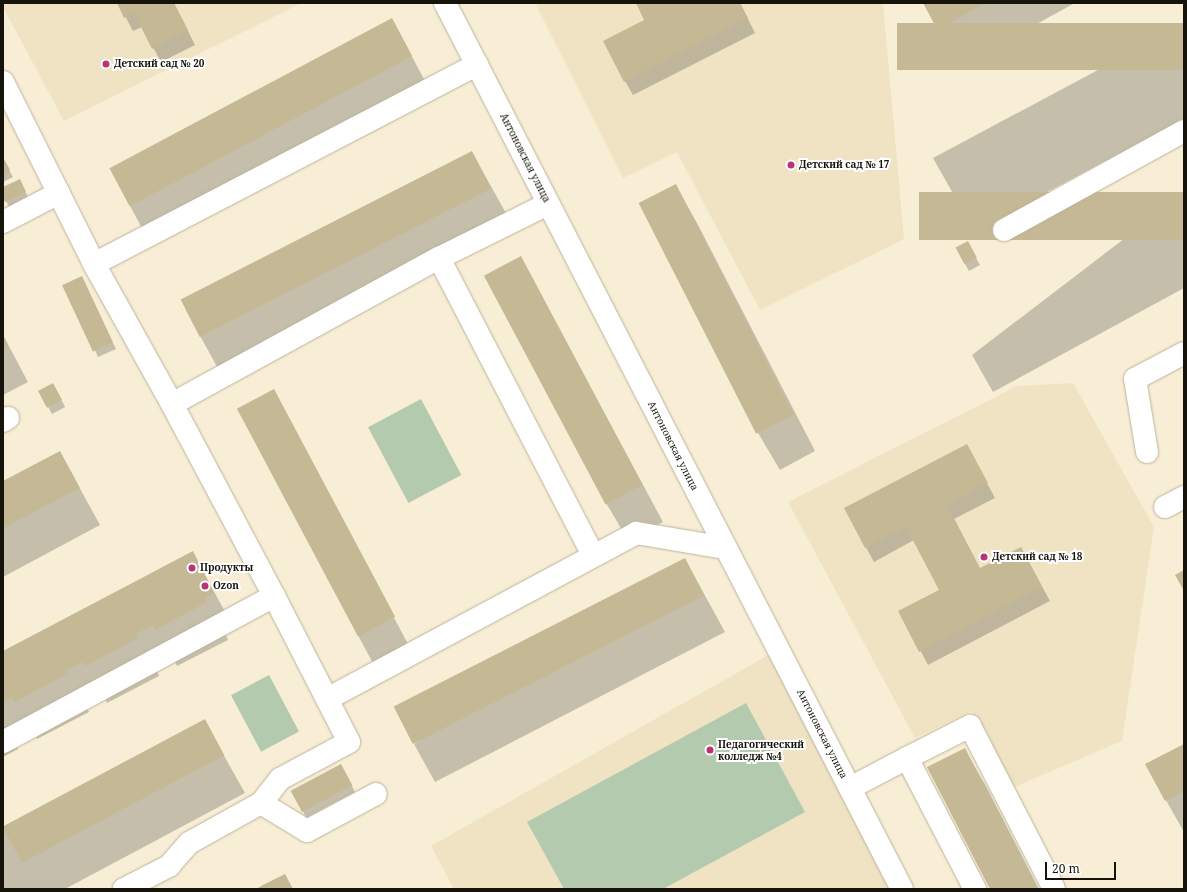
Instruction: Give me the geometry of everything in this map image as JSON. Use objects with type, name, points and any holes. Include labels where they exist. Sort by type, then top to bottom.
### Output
[{"type":"street","name":"Антоновская улица","points":[[445,3],[902,889]]},
{"type":"street","points":[[94,264],[477,65]]},
{"type":"street","points":[[3,82],[94,264],[172,404],[274,596],[348,742],[280,779],[261,804],[189,843],[168,866],[124,889]]},
{"type":"street","points":[[1004,230],[1184,131]]},
{"type":"street","points":[[3,222],[58,193]]},
{"type":"street","points":[[172,404],[439,258],[548,204]]},
{"type":"street","points":[[439,258],[593,555]]},
{"type":"street","points":[[1147,452],[1135,379],[1184,353]]},
{"type":"street","points":[[1165,507],[1184,497]]},
{"type":"street","points":[[327,699],[636,533],[726,548]]},
{"type":"street","points":[[3,742],[274,596]]},
{"type":"street","points":[[850,788],[970,726],[1054,889]]},
{"type":"street","points":[[907,758],[975,889]]},
{"type":"street","points":[[261,804],[308,831],[376,794]]},
{"type":"shaded area","name":"Детский сад № 20","points":[[3,3],[301,3],[64,121],[3,7]]},
{"type":"shaded area","name":"Детский сад № 17","points":[[535,3],[883,3],[904,239],[760,310],[677,152],[623,178]]},
{"type":"shaded area","name":"Детский сад № 18","points":[[1073,383],[1154,527],[1122,741],[1012,788],[972,711],[915,738],[788,502],[1017,386]]},
{"type":"shaded area","name":"Педагогический колледж №4","points":[[770,654],[891,889],[454,889],[431,846]]},
{"type":"green space","points":[[421,399],[461,475],[408,503],[368,427]]},
{"type":"green space","points":[[269,675],[299,732],[261,752],[231,695]]},
{"type":"green space","points":[[746,703],[805,812],[663,889],[564,889],[527,822]]},
{"type":"building","points":[[117,3],[174,3],[188,30],[152,49],[134,13],[124,18]]},
{"type":"building","points":[[636,3],[740,3],[748,18],[624,82],[603,41],[644,20]]},
{"type":"building","points":[[923,3],[986,3],[937,29]]},
{"type":"building","points":[[392,18],[412,56],[130,206],[109,168]]},
{"type":"building","points":[[897,23],[1184,23],[1184,70],[897,70]]},
{"type":"building","points":[[472,151],[491,188],[200,337],[181,299]]},
{"type":"building","points":[[3,157],[10,170],[3,173]]},
{"type":"building","points":[[20,179],[26,192],[5,202],[3,198],[3,187]]},
{"type":"building","points":[[676,184],[794,415],[756,434],[639,203]]},
{"type":"building","points":[[919,192],[1184,192],[1184,240],[919,240]]},
{"type":"building","points":[[968,241],[977,258],[965,264],[956,248]]},
{"type":"building","points":[[521,256],[643,485],[606,504],[484,276]]},
{"type":"building","points":[[82,276],[113,342],[93,351],[62,285]]},
{"type":"building","points":[[3,335],[8,345],[3,347]]},
{"type":"building","points":[[53,383],[62,400],[47,408],[38,391]]},
{"type":"building","points":[[274,389],[395,617],[358,637],[237,409]]},
{"type":"building","points":[[967,444],[988,483],[947,505],[980,568],[1021,547],[1042,587],[919,652],[898,611],[939,590],[906,527],[865,548],[844,508]]},
{"type":"building","points":[[60,451],[80,488],[3,528],[3,481]]},
{"type":"building","points":[[193,551],[214,593],[205,598],[207,602],[155,630],[153,625],[136,634],[138,638],[85,666],[83,662],[66,670],[68,674],[14,702],[12,697],[3,702],[3,651]]},
{"type":"building","points":[[685,558],[704,595],[413,744],[394,706]]},
{"type":"building","points":[[1184,570],[1184,591],[1175,575]]},
{"type":"building","points":[[205,719],[224,755],[22,863],[3,826]]},
{"type":"building","points":[[1184,744],[1184,791],[1165,801],[1145,764]]},
{"type":"building","points":[[965,748],[1038,889],[990,889],[927,767]]},
{"type":"building","points":[[341,764],[352,785],[302,812],[291,791]]},
{"type":"building","points":[[285,874],[293,889],[256,889],[263,885]]},
{"type":"place","name":"Детский сад № 20","points":[[106,64]]},
{"type":"place","name":"Детский сад № 17","points":[[791,165]]},
{"type":"place","name":"Детский сад № 18","points":[[984,557]]},
{"type":"place","name":"Продукты","points":[[192,568]]},
{"type":"place","name":"Ozon","points":[[205,586]]},
{"type":"place","name":"Педагогический колледж №4","points":[[710,750]]}]
